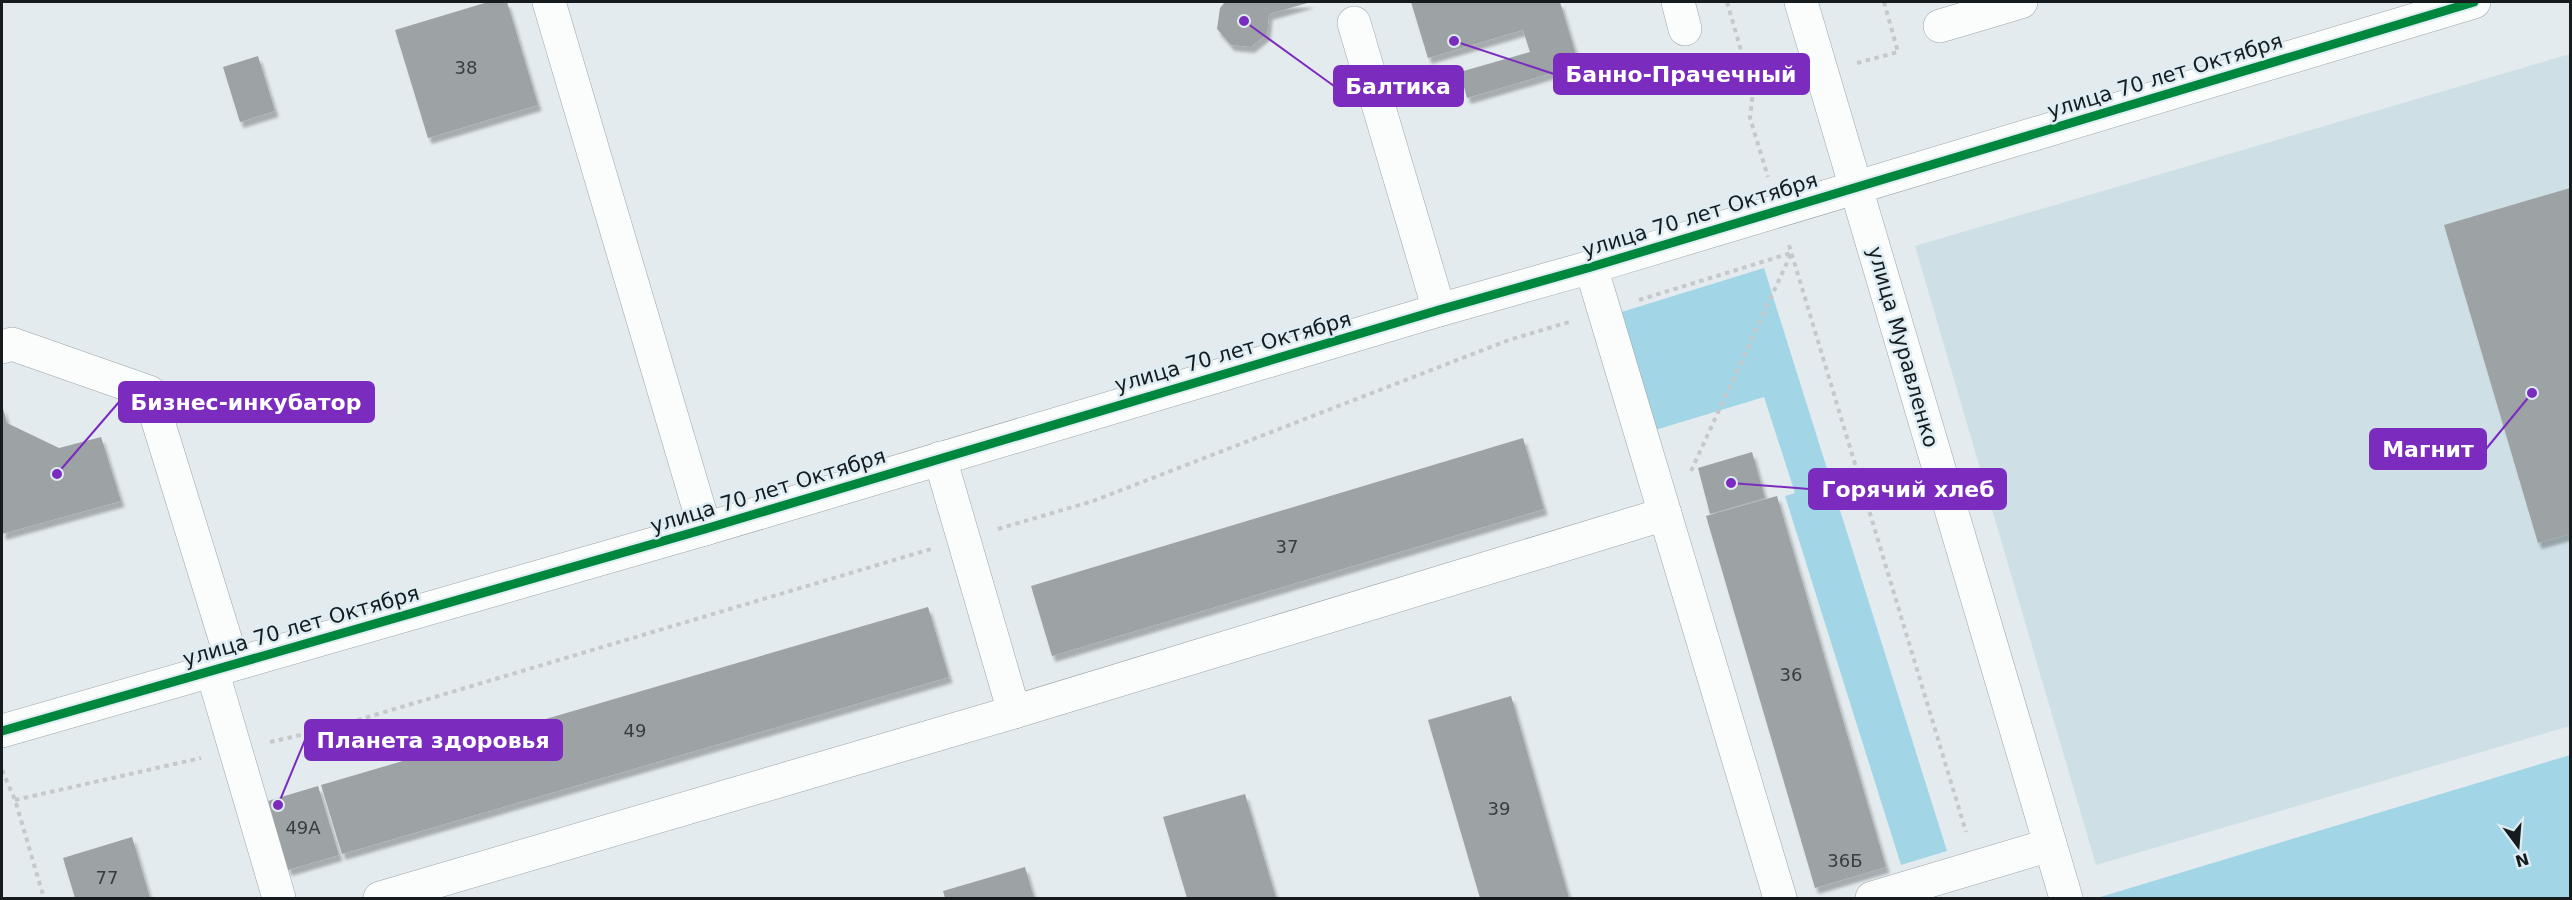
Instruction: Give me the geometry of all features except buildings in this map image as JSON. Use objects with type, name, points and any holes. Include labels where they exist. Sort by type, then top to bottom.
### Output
[{"type":"street","points":[[549,2],[705,529]]},
{"type":"street","name":"улица Муравленко","points":[[1801,2],[2066,898]]},
{"type":"street","points":[[1940,26],[2021,2]]},
{"type":"street","name":"улица 70 лет Октября","points":[[2,731],[705,529],[1439,310],[1591,267],[2474,2]]},
{"type":"street","points":[[1354,23],[1439,310]]},
{"type":"street","points":[[1591,267],[1780,898]]},
{"type":"street","points":[[2,347],[12,344],[149,392],[223,667],[236,750],[279,898]]},
{"type":"street","points":[[940,458],[1014,711]]},
{"type":"street","points":[[380,898],[1667,518]]},
{"type":"street","points":[[1872,898],[2050,846]]},
{"type":"path","points":[[1727,2],[1753,92],[1750,118],[1977,867]]},
{"type":"path","points":[[1884,2],[1898,52]]},
{"type":"path","points":[[15,800],[342,725],[1093,501],[1509,340],[1791,253]]},
{"type":"path","points":[[1667,518],[1791,253]]},
{"type":"path","points":[[2,770],[15,800],[44,898]]},
{"type":"shaded area","points":[[2570,54],[2570,726],[2096,865],[1915,246]]},
{"type":"shaded area","points":[[1764,268],[1947,851],[1901,865],[1785,496],[1795,493],[1764,397],[1652,431],[1615,314]]},
{"type":"shaded area","points":[[2570,755],[2570,898],[2097,898]]},
{"type":"cycle path","points":[[2,731],[705,529],[1439,310],[1591,267],[2474,2]]},
{"type":"place","name":"Балтика","points":[[1244,21]]},
{"type":"place","name":"Банно-Прачечный","points":[[1454,41]]},
{"type":"place","name":"Магнит","points":[[2532,393]]},
{"type":"place","name":"Бизнес-инкубатор","points":[[57,474]]},
{"type":"place","name":"Горячий хлеб","points":[[1731,483]]},
{"type":"place","name":"Планета здоровья","points":[[278,805]]}]
